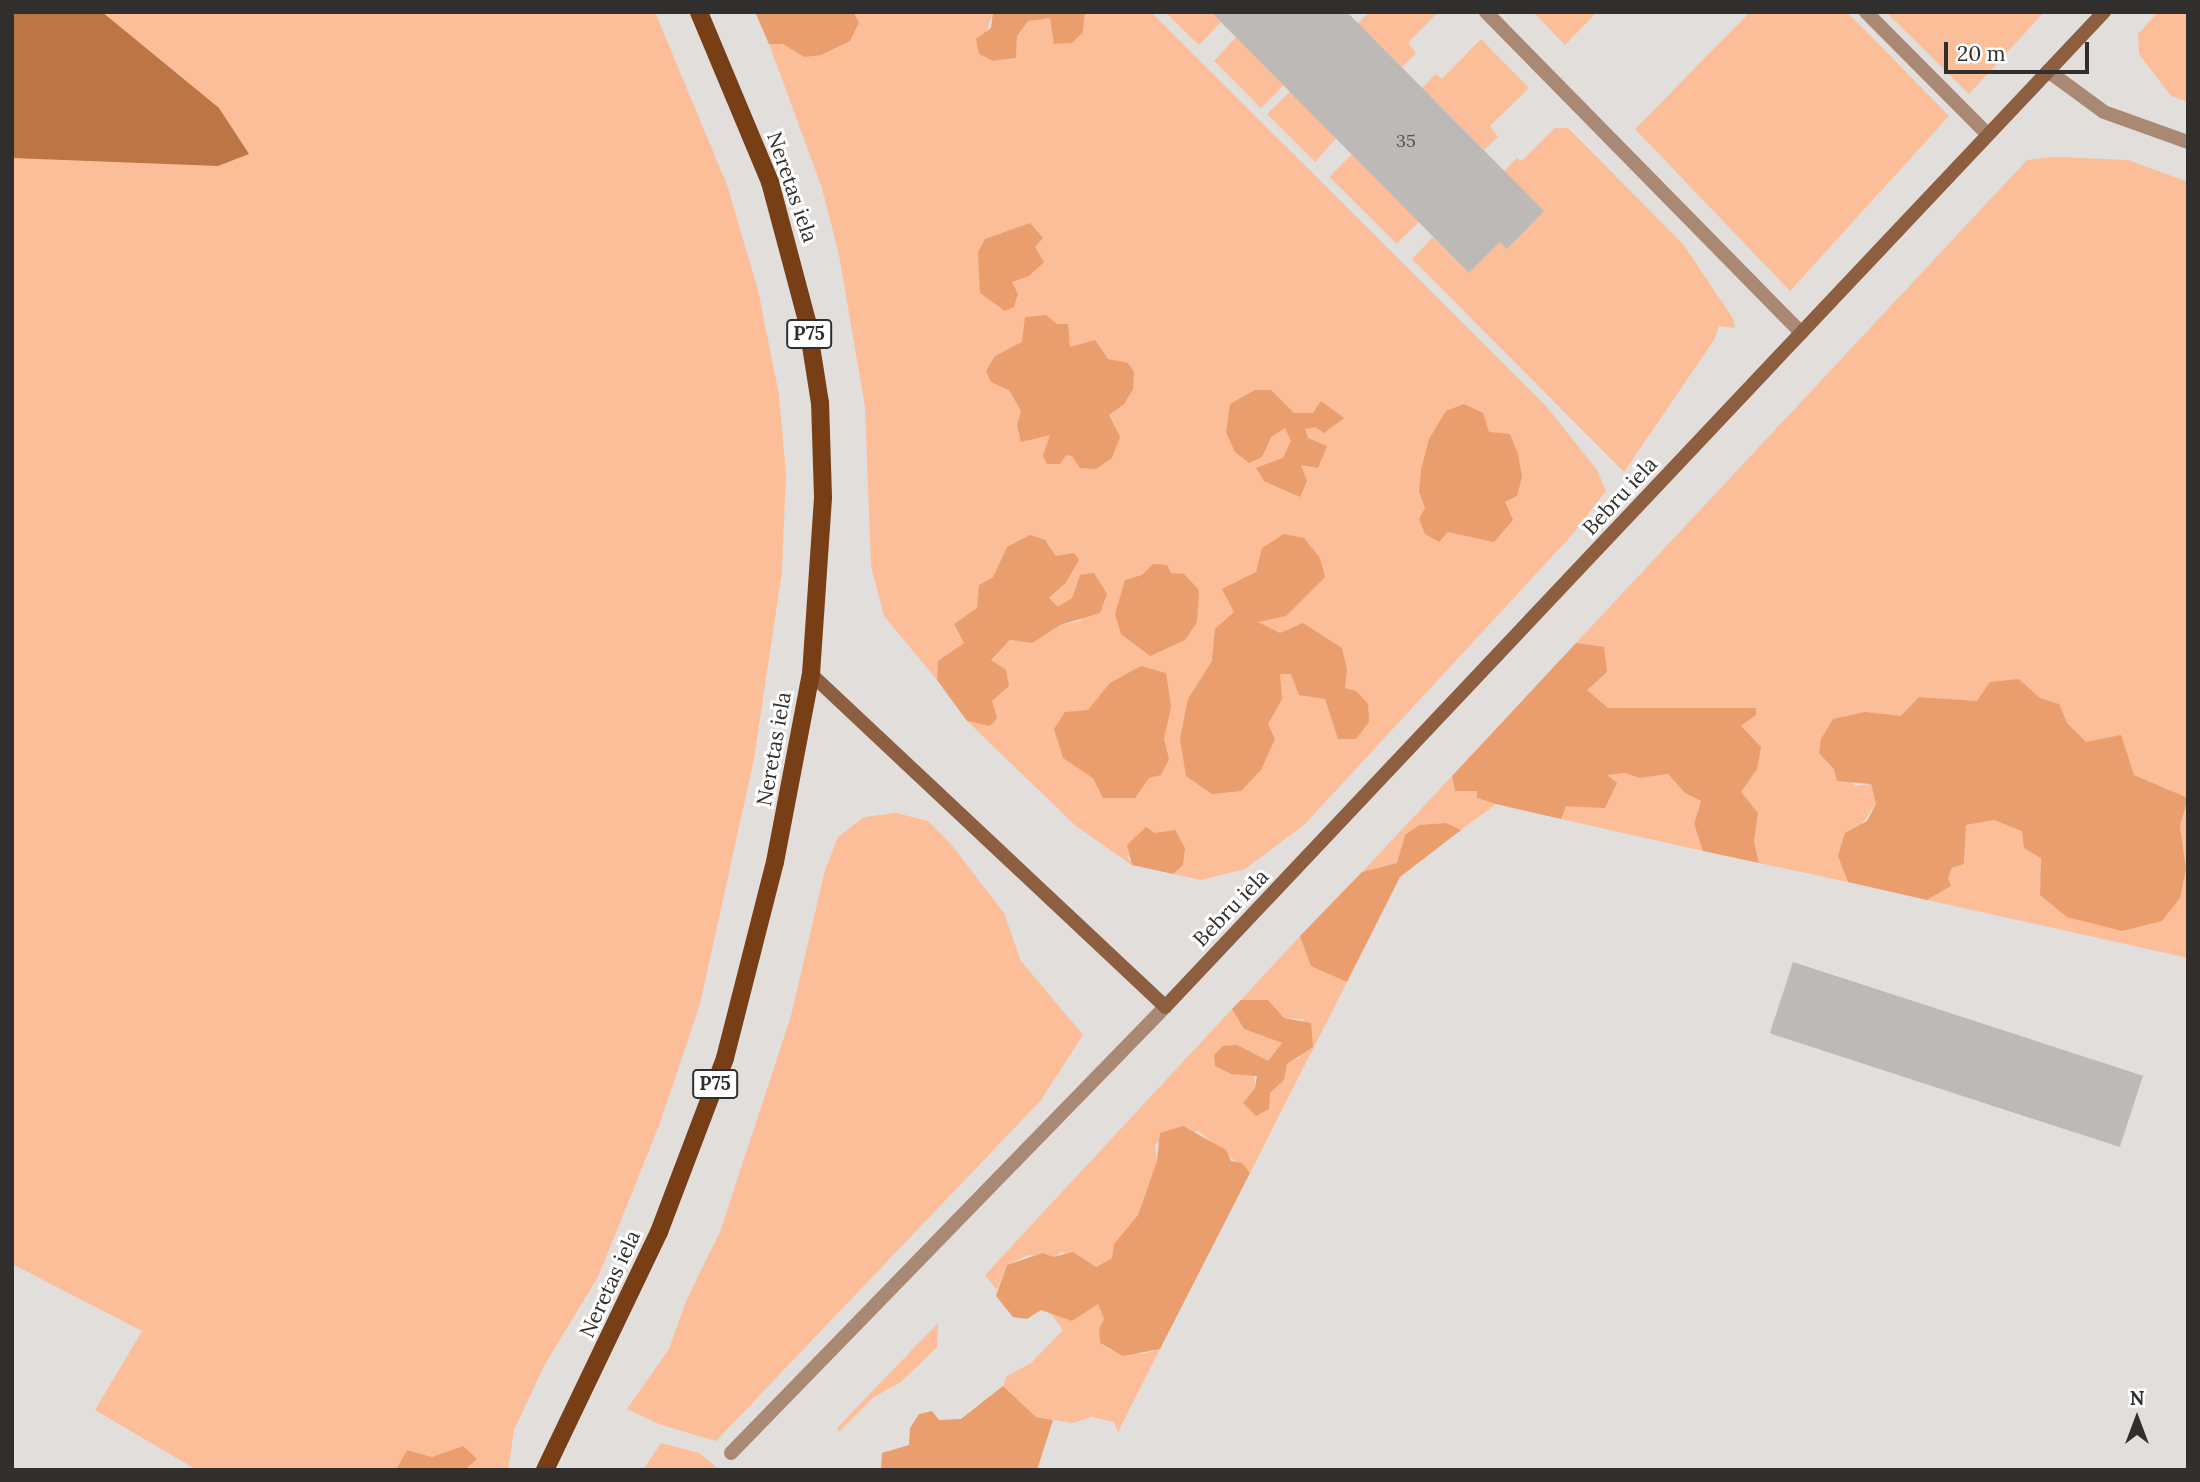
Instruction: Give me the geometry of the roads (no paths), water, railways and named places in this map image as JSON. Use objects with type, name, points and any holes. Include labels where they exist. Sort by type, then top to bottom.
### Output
[{"type":"main road","name":"Neretas iela","points":[[545,1470],[659,1232],[725,1058],[775,862],[811,674],[823,497],[820,402],[807,321],[770,182],[699,12]]},
{"type":"street","points":[[1486,12],[1801,333]]},
{"type":"street","points":[[1866,12],[1987,134]]},
{"type":"street","name":"Bebru iela","points":[[1165,1007],[2104,12]]},
{"type":"street","points":[[2048,71],[2105,112],[2188,142]]},
{"type":"street","points":[[731,1453],[1165,1007],[811,674]]}]
